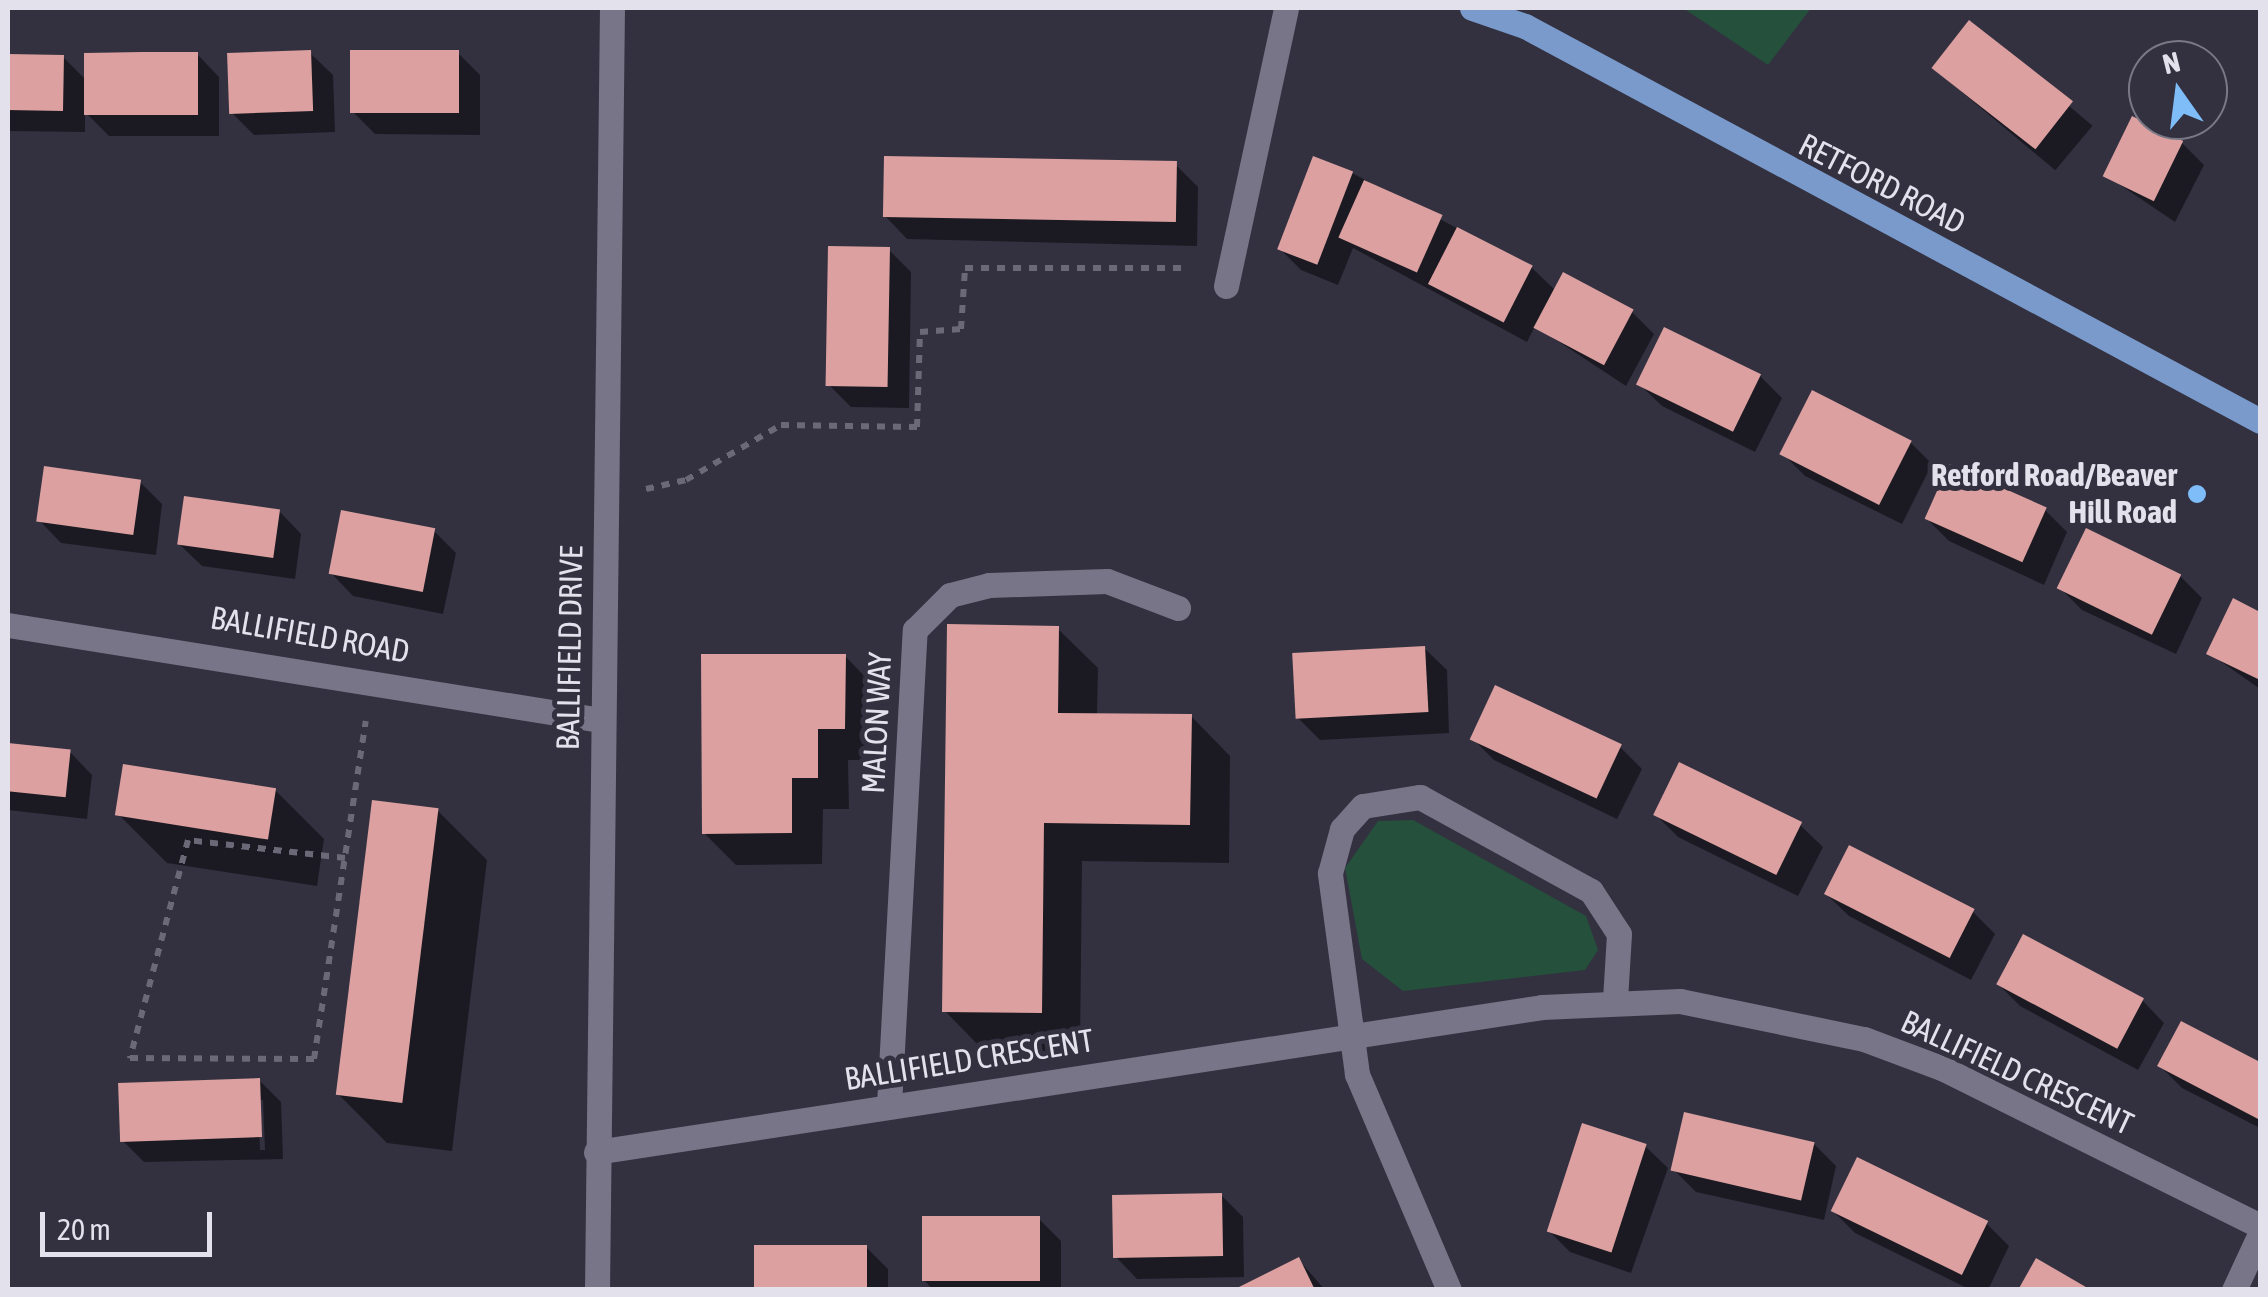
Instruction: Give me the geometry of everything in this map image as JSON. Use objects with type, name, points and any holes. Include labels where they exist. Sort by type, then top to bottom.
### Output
[{"type":"main road","name":"RETFORD ROAD","points":[[1472,8],[1528,17],[2260,421]]},
{"type":"street","name":"BALLIFIELD DRIVE","points":[[597,1290],[612,8]]},
{"type":"street","points":[[1228,277],[1286,8]]},
{"type":"street","name":"MALON WAY","points":[[889,1105],[915,630],[950,595],[989,585],[1107,580],[1178,608]]},
{"type":"street","name":"BALLIFIELD ROAD","points":[[8,624],[373,679],[601,720]]},
{"type":"street","points":[[1450,1290],[1368,1110],[1352,1035],[1330,873],[1342,830],[1363,806],[1393,798],[1420,797],[1591,891],[1619,934],[1615,999]]},
{"type":"street","name":"BALLIFIELD CRESCENT","points":[[596,1152],[1352,1035],[1615,999],[1680,1002],[1864,1040],[1944,1069],[2260,1226]]},
{"type":"street","points":[[2234,1290],[2260,1234]]},
{"type":"path","points":[[605,489],[686,480],[781,424],[917,427],[920,332],[961,329],[965,268],[1228,277]]},
{"type":"path","points":[[345,858],[188,840],[130,1058],[314,1059],[373,679]]},
{"type":"green space","points":[[1683,8],[1811,8],[1768,65]]},
{"type":"green space","points":[[1413,820],[1586,916],[1598,950],[1585,970],[1403,991],[1362,959],[1345,868],[1378,821]]},
{"type":"building","points":[[1969,20],[2073,101],[2035,149],[1931,68]]},
{"type":"building","points":[[311,50],[313,111],[229,114],[227,53]]},
{"type":"building","points":[[350,50],[459,50],[459,113],[350,113]]},
{"type":"building","points":[[198,52],[198,115],[84,115],[84,53]]},
{"type":"building","points":[[8,54],[64,55],[63,111],[8,110]]},
{"type":"building","points":[[2128,124],[2128,140],[2183,141],[2154,201],[2103,176]]},
{"type":"building","points":[[884,156],[1177,161],[1176,222],[883,217]]},
{"type":"building","points":[[1313,156],[1353,171],[1317,265],[1277,249]]},
{"type":"building","points":[[1364,180],[1443,215],[1417,273],[1338,238]]},
{"type":"building","points":[[1457,227],[1533,266],[1504,323],[1428,284]]},
{"type":"building","points":[[828,246],[890,247],[888,387],[826,386]]},
{"type":"building","points":[[1563,272],[1634,310],[1604,365],[1533,328]]},
{"type":"building","points":[[1664,327],[1761,374],[1733,432],[1636,385]]},
{"type":"building","points":[[1812,390],[1912,441],[1879,505],[1779,454]]},
{"type":"building","points":[[1949,464],[2047,508],[2022,562],[1925,519]]},
{"type":"building","points":[[44,466],[141,480],[133,535],[36,521]]},
{"type":"building","points":[[184,496],[280,509],[273,558],[177,545]]},
{"type":"building","points":[[341,510],[435,528],[423,592],[329,574]]},
{"type":"building","points":[[2086,528],[2181,574],[2152,635],[2057,588]]},
{"type":"building","points":[[2233,598],[2260,612],[2260,680],[2206,654]]},
{"type":"building","points":[[947,624],[1059,626],[1058,713],[1192,714],[1190,825],[1044,823],[1042,1013],[942,1012]]},
{"type":"building","points":[[1425,646],[1428,712],[1296,719],[1292,653]]},
{"type":"building","points":[[701,654],[846,654],[845,729],[818,729],[818,778],[792,778],[792,833],[702,834]]},
{"type":"building","points":[[1495,685],[1622,744],[1597,799],[1470,739]]},
{"type":"building","points":[[8,743],[71,750],[66,797],[8,791]]},
{"type":"building","points":[[1679,762],[1802,822],[1776,875],[1653,815]]},
{"type":"building","points":[[123,764],[276,788],[268,840],[115,815]]},
{"type":"building","points":[[372,800],[439,808],[402,1103],[336,1095]]},
{"type":"building","points":[[1849,845],[1975,909],[1950,958],[1824,894]]},
{"type":"building","points":[[2023,934],[2144,998],[2117,1049],[1996,984]]},
{"type":"building","points":[[2181,1021],[2260,1062],[2260,1120],[2157,1066]]},
{"type":"building","points":[[260,1078],[262,1137],[120,1142],[118,1083]]},
{"type":"building","points":[[1684,1112],[1815,1142],[1801,1201],[1671,1170]]},
{"type":"building","points":[[1582,1123],[1647,1144],[1611,1252],[1547,1231]]},
{"type":"building","points":[[1857,1157],[1988,1221],[1962,1275],[1831,1211]]},
{"type":"building","points":[[1222,1193],[1223,1256],[1113,1258],[1112,1195]]},
{"type":"building","points":[[922,1216],[1040,1216],[1040,1281],[922,1281]]},
{"type":"building","points":[[754,1245],[867,1245],[867,1290],[754,1290]]},
{"type":"building","points":[[1299,1257],[1315,1290],[1233,1290]]},
{"type":"building","points":[[2036,1258],[2091,1290],[2018,1290]]},
{"type":"place","name":"Retford Road/Beaver Hill Road","points":[[2197,494]]}]
